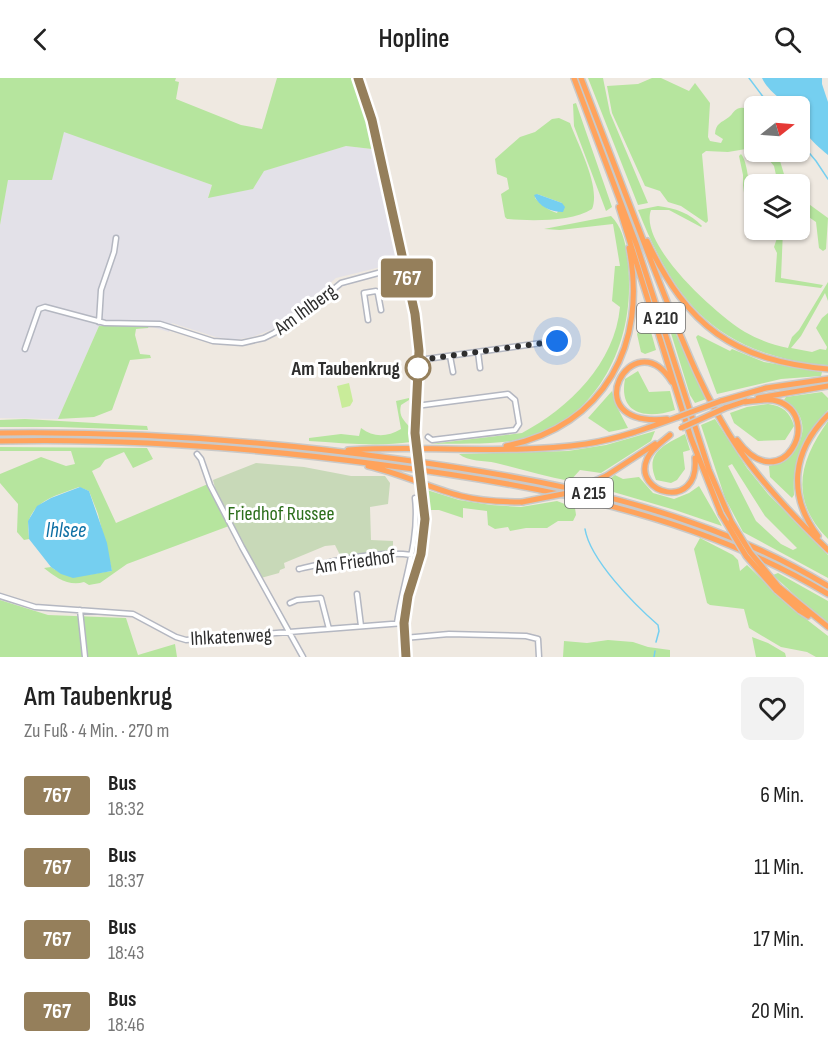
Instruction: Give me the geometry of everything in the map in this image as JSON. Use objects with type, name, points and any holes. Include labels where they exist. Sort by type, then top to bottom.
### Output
[{"type":"highway","name":"A 210","points":[[574,78],[654,294],[709,470],[731,522],[777,588]]},
{"type":"highway","name":"A 210","points":[[581,78],[688,354],[719,417],[740,451],[771,491],[828,550]]},
{"type":"highway","points":[[608,168],[691,438],[721,514],[746,556],[802,613],[828,627]]},
{"type":"highway","points":[[630,205],[666,278],[679,298],[702,322],[722,337],[755,354],[784,363],[828,369]]},
{"type":"highway","points":[[495,448],[531,441],[568,423],[589,405],[614,372],[628,337],[634,297],[633,272],[624,223]]},
{"type":"highway","points":[[676,391],[661,368],[646,362],[626,370],[618,381],[617,394],[625,411],[638,419],[678,417]]},
{"type":"highway","points":[[335,451],[373,448],[539,448],[592,443],[632,433],[721,401],[775,386],[828,379]]},
{"type":"highway","points":[[334,458],[390,471],[461,496],[496,502],[522,502],[568,493],[606,476],[681,428],[724,408],[787,392],[828,386]]},
{"type":"highway","points":[[719,417],[754,459],[773,461],[789,453],[796,443],[799,431],[798,423],[792,412],[784,404],[775,400],[744,402]]},
{"type":"highway","points":[[828,415],[815,430],[804,449],[797,484],[803,512],[828,550]]},
{"type":"highway","name":"A 215","points":[[0,434],[168,437],[335,451],[490,473],[604,496],[667,514],[726,535],[776,557],[828,586]]},
{"type":"highway","points":[[670,435],[651,452],[645,463],[645,471],[649,480],[655,488],[663,492],[681,491],[694,477],[696,467],[691,438]]},
{"type":"highway","name":"A 215","points":[[0,441],[178,445],[334,458],[498,482],[626,510],[720,540],[775,564],[828,594]]},
{"type":"street","points":[[358,78],[372,120],[417,325],[419,360],[415,433],[424,497],[424,536],[408,596],[404,623],[406,657]]},
{"type":"street","points":[[99,322],[101,290],[114,252],[116,238]]},
{"type":"street","name":"Am Ihlberg","points":[[25,349],[39,309],[45,307],[99,322],[160,324],[213,341],[251,342],[280,330],[348,279],[405,268]]},
{"type":"street","points":[[368,320],[364,293],[409,290]]},
{"type":"street","points":[[378,293],[381,310]]},
{"type":"street","points":[[419,360],[563,340]]},
{"type":"street","points":[[478,352],[480,368]]},
{"type":"street","points":[[446,373],[454,372],[450,356]]},
{"type":"street","points":[[416,406],[508,394],[515,400],[519,424],[513,431],[432,440],[428,437]]},
{"type":"street","points":[[197,454],[210,485],[242,547],[303,657]]},
{"type":"street","points":[[397,623],[401,596],[415,542],[415,498]]},
{"type":"street","name":"Am Friedhof","points":[[299,569],[351,558],[412,555]]},
{"type":"street","points":[[357,594],[361,626]]},
{"type":"street","name":"Ihlkatenweg","points":[[0,596],[35,607],[133,614],[171,635],[186,640],[404,623]]},
{"type":"street","points":[[290,603],[297,600],[321,598],[329,629]]},
{"type":"street","points":[[80,610],[85,657]]},
{"type":"street","points":[[404,638],[449,634],[526,636],[538,639],[538,657]]},
{"type":"shaded area","points":[[64,131],[212,185],[208,197],[253,189],[263,171],[346,146],[372,149],[397,263],[336,278],[273,329],[252,337],[234,340],[216,337],[172,323],[169,332],[149,326],[99,326],[58,419],[0,418],[0,225],[8,179]]},
{"type":"green space","points":[[0,78],[176,78],[175,81],[179,82],[176,99],[241,125],[262,129],[277,78],[351,78],[368,127],[372,149],[346,146],[264,171],[253,189],[208,198],[212,185],[64,132],[52,180],[8,180],[0,225]]},
{"type":"green space","points":[[588,78],[603,78],[610,113],[648,203],[638,205]]},
{"type":"green space","points":[[652,78],[661,78],[689,91],[695,83],[710,103],[708,137],[710,141],[721,143],[723,139],[715,134],[716,128],[736,109],[744,108],[744,149],[728,152],[706,151],[702,154],[708,221],[706,223],[681,206],[668,202],[660,191],[645,186],[612,113],[607,86],[638,84]]},
{"type":"green space","points":[[576,103],[612,207],[606,211],[574,126],[573,104]]},
{"type":"green space","points":[[559,118],[570,123],[591,178],[594,200],[592,209],[562,218],[507,219],[501,194],[509,189],[507,178],[497,174],[495,159],[520,137],[535,132],[552,119]],"holes":[[[537,194],[562,203],[557,213],[545,207],[535,198]]]},
{"type":"green space","points":[[741,154],[744,159],[747,174],[744,174],[744,193],[743,175],[739,156]]},
{"type":"green space","points":[[771,162],[780,162],[784,174],[776,174]]},
{"type":"green space","points":[[810,205],[828,218],[826,249],[823,251],[819,248],[816,222],[810,218]]},
{"type":"green space","points":[[658,206],[682,212],[702,226],[669,210],[651,210],[650,225],[656,242],[668,260],[700,296],[717,311],[745,332],[771,344],[788,348],[792,337],[799,330],[828,282],[828,301],[825,293],[801,336],[791,348],[812,352],[820,349],[826,350],[827,347],[816,328],[828,313],[828,365],[798,362],[743,344],[702,316],[686,298],[659,258],[638,210]]},
{"type":"green space","points":[[611,216],[621,230],[624,239],[628,257],[629,285],[622,336],[613,361],[601,383],[585,403],[566,420],[543,432],[507,442],[430,444],[522,433],[556,411],[587,382],[609,347],[620,307],[612,301],[615,266],[620,266],[613,224],[560,230],[544,229]]},
{"type":"green space","points":[[776,240],[783,240],[781,278],[823,285],[821,288],[775,282],[777,253],[774,247]]},
{"type":"green space","points":[[662,304],[706,399],[695,403],[690,395]]},
{"type":"green space","points":[[648,321],[656,350],[645,354],[641,352],[637,334],[643,322]]},
{"type":"green space","points":[[99,326],[149,326],[136,329],[135,335],[140,354],[150,355],[151,358],[130,360],[112,410],[94,417],[58,419]]},
{"type":"green space","points":[[698,335],[730,351],[732,349],[764,362],[822,372],[821,376],[781,379],[717,394],[696,337]]},
{"type":"green space","points":[[638,371],[649,392],[670,391],[675,410],[645,414],[631,407],[626,401],[625,379]]},
{"type":"green space","points":[[349,383],[353,401],[350,406],[342,408],[337,386]]},
{"type":"green space","points":[[612,391],[628,428],[609,432],[588,418]]},
{"type":"green space","points":[[822,392],[828,398],[828,410],[812,429],[801,449],[795,470],[792,498],[770,477],[769,466],[790,455],[797,447],[801,437],[800,417],[784,400],[786,397]]},
{"type":"green space","points":[[409,398],[401,405],[400,413],[411,429],[411,442],[348,444],[309,441],[309,438],[341,434],[359,436],[361,428],[376,435],[396,432],[401,429],[396,401]]},
{"type":"green space","points":[[768,404],[785,410],[792,421],[794,426],[785,440],[758,441],[734,423],[730,413],[747,407]]},
{"type":"green space","points":[[25,419],[147,426],[148,430],[0,427],[0,420]]},
{"type":"green space","points":[[715,419],[747,468],[768,494],[828,555],[828,578],[743,532],[725,498],[701,425]],"holes":[[[732,464],[765,516],[797,548],[793,550],[781,544],[756,521],[728,466]]]},
{"type":"green space","points":[[828,421],[828,539],[807,509],[802,480],[810,451]]},
{"type":"green space","points":[[655,431],[651,441],[601,473],[580,470],[570,481],[496,463],[471,460],[459,454],[568,451],[606,445]]},
{"type":"green space","points":[[685,434],[690,450],[683,452],[685,469],[677,480],[671,483],[656,480],[653,463],[658,451]]},
{"type":"green space","points":[[0,447],[147,448],[153,459],[133,468],[124,452],[105,460],[100,467],[92,471],[116,523],[208,484],[229,526],[127,564],[100,583],[89,585],[84,582],[68,582],[44,568],[51,567],[73,575],[112,571],[98,514],[89,491],[79,487],[43,502],[32,513],[28,522],[29,539],[24,540],[17,532],[18,504],[0,483],[0,474],[41,457],[66,466],[75,464],[71,451],[0,451]]},
{"type":"green space","name":"Friedhof Russee","points":[[256,463],[304,467],[351,476],[385,476],[390,483],[388,504],[370,507],[371,540],[393,541],[393,552],[341,557],[335,545],[325,546],[284,563],[285,568],[279,573],[261,578],[213,480]]},
{"type":"green space","points":[[615,475],[623,479],[639,477],[653,493],[674,499],[699,486],[722,526],[610,491],[607,481]]},
{"type":"green space","points":[[427,490],[459,500],[491,505],[521,507],[557,501],[575,508],[576,515],[573,521],[558,521],[547,528],[510,531],[508,527],[495,529],[488,525],[487,511],[463,508],[463,518],[439,510],[430,510]]},
{"type":"green space","points":[[700,538],[733,555],[738,560],[740,571],[747,565],[788,605],[828,636],[828,657],[816,657],[807,652],[781,647],[749,628],[744,609],[707,603],[694,549]]},
{"type":"green space","points":[[778,573],[828,601],[828,623],[773,575]]},
{"type":"green space","points":[[0,600],[48,615],[126,618],[138,655],[175,644],[177,657],[0,657]]},
{"type":"green space","points":[[752,637],[785,653],[786,657],[756,657]]},
{"type":"green space","points":[[608,640],[633,642],[670,650],[670,657],[563,657],[564,641],[587,643]]},
{"type":"water","points":[[762,78],[822,78],[828,102],[828,155],[810,138],[810,96],[777,96]]},
{"type":"water","points":[[534,195],[562,203],[565,207],[563,212],[542,206]]},
{"type":"water","name":"Ihlsee","points":[[80,487],[89,491],[107,543],[112,571],[73,578],[51,567],[29,539],[28,521],[37,506]]},
{"type":"waterway","points":[[749,78],[762,96]]},
{"type":"waterway","points":[[810,154],[828,179]]},
{"type":"waterway","points":[[585,529],[595,554],[604,568],[626,594],[658,625],[656,642]]},
{"type":"waterway","points":[[654,657],[655,651]]},
{"type":"bus line","name":"767","points":[[358,78],[372,120],[417,325],[419,360],[415,433],[425,519],[421,554],[408,596],[404,623],[406,657]]},
{"type":"place","name":"Am Taubenkrug","points":[[418,368]]},
{"type":"route","points":[[418,368],[419,360],[557,341]]}]
